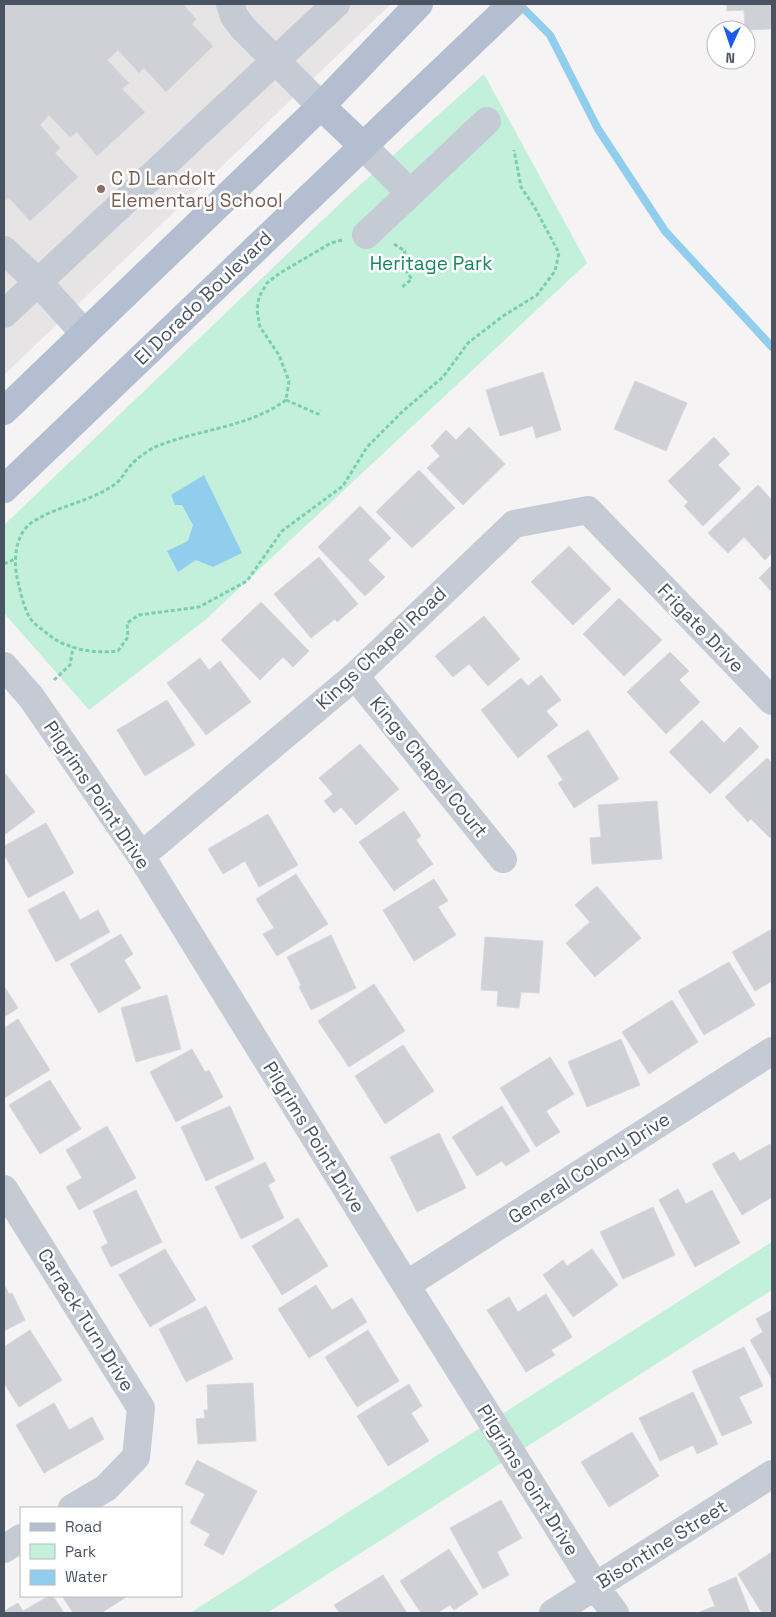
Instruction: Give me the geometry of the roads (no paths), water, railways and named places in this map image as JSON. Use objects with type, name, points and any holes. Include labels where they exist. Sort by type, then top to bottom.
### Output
[{"type":"main road","points":[[4,410],[321,106],[419,4]]},
{"type":"main road","name":"El Dorado Boulevard","points":[[4,489],[512,4]]},
{"type":"main road","points":[[321,106],[363,146]]},
{"type":"street","points":[[230,4],[234,16],[243,28],[321,106]]},
{"type":"street","points":[[4,314],[336,4]]},
{"type":"street","points":[[366,235],[487,121]]},
{"type":"street","points":[[363,146],[410,193]]},
{"type":"street","points":[[4,250],[38,282],[84,333]]},
{"type":"street","name":"Kings Chapel Road","points":[[141,856],[355,676],[514,524],[588,510],[630,555]]},
{"type":"street","name":"Frigate Drive","points":[[630,555],[772,701]]},
{"type":"street","name":"Pilgrims Point Drive","points":[[4,666],[31,698],[141,856],[406,1286],[595,1586],[614,1613]]},
{"type":"street","name":"Kings Chapel Court","points":[[355,676],[503,859]]},
{"type":"street","name":"General Colony Drive","points":[[406,1286],[772,1052]]},
{"type":"street","name":"Carrack Turn Drive","points":[[4,1189],[141,1408],[136,1458],[106,1488],[74,1507]]},
{"type":"street","name":"Bisontine Street","points":[[553,1613],[772,1474]]},
{"type":"street","points":[[4,1549],[20,1539]]},
{"type":"water","points":[[204,475],[242,553],[213,567],[196,560],[178,572],[167,551],[188,541],[193,525],[182,505],[175,505],[171,495]]},
{"type":"waterway","points":[[519,4],[550,35],[598,129],[665,231],[772,347]]},
{"type":"place","name":"C D Landolt Elementary School","points":[[101,189]]},
{"type":"park label","name":"Heritage Park","points":[[431,263]]}]
